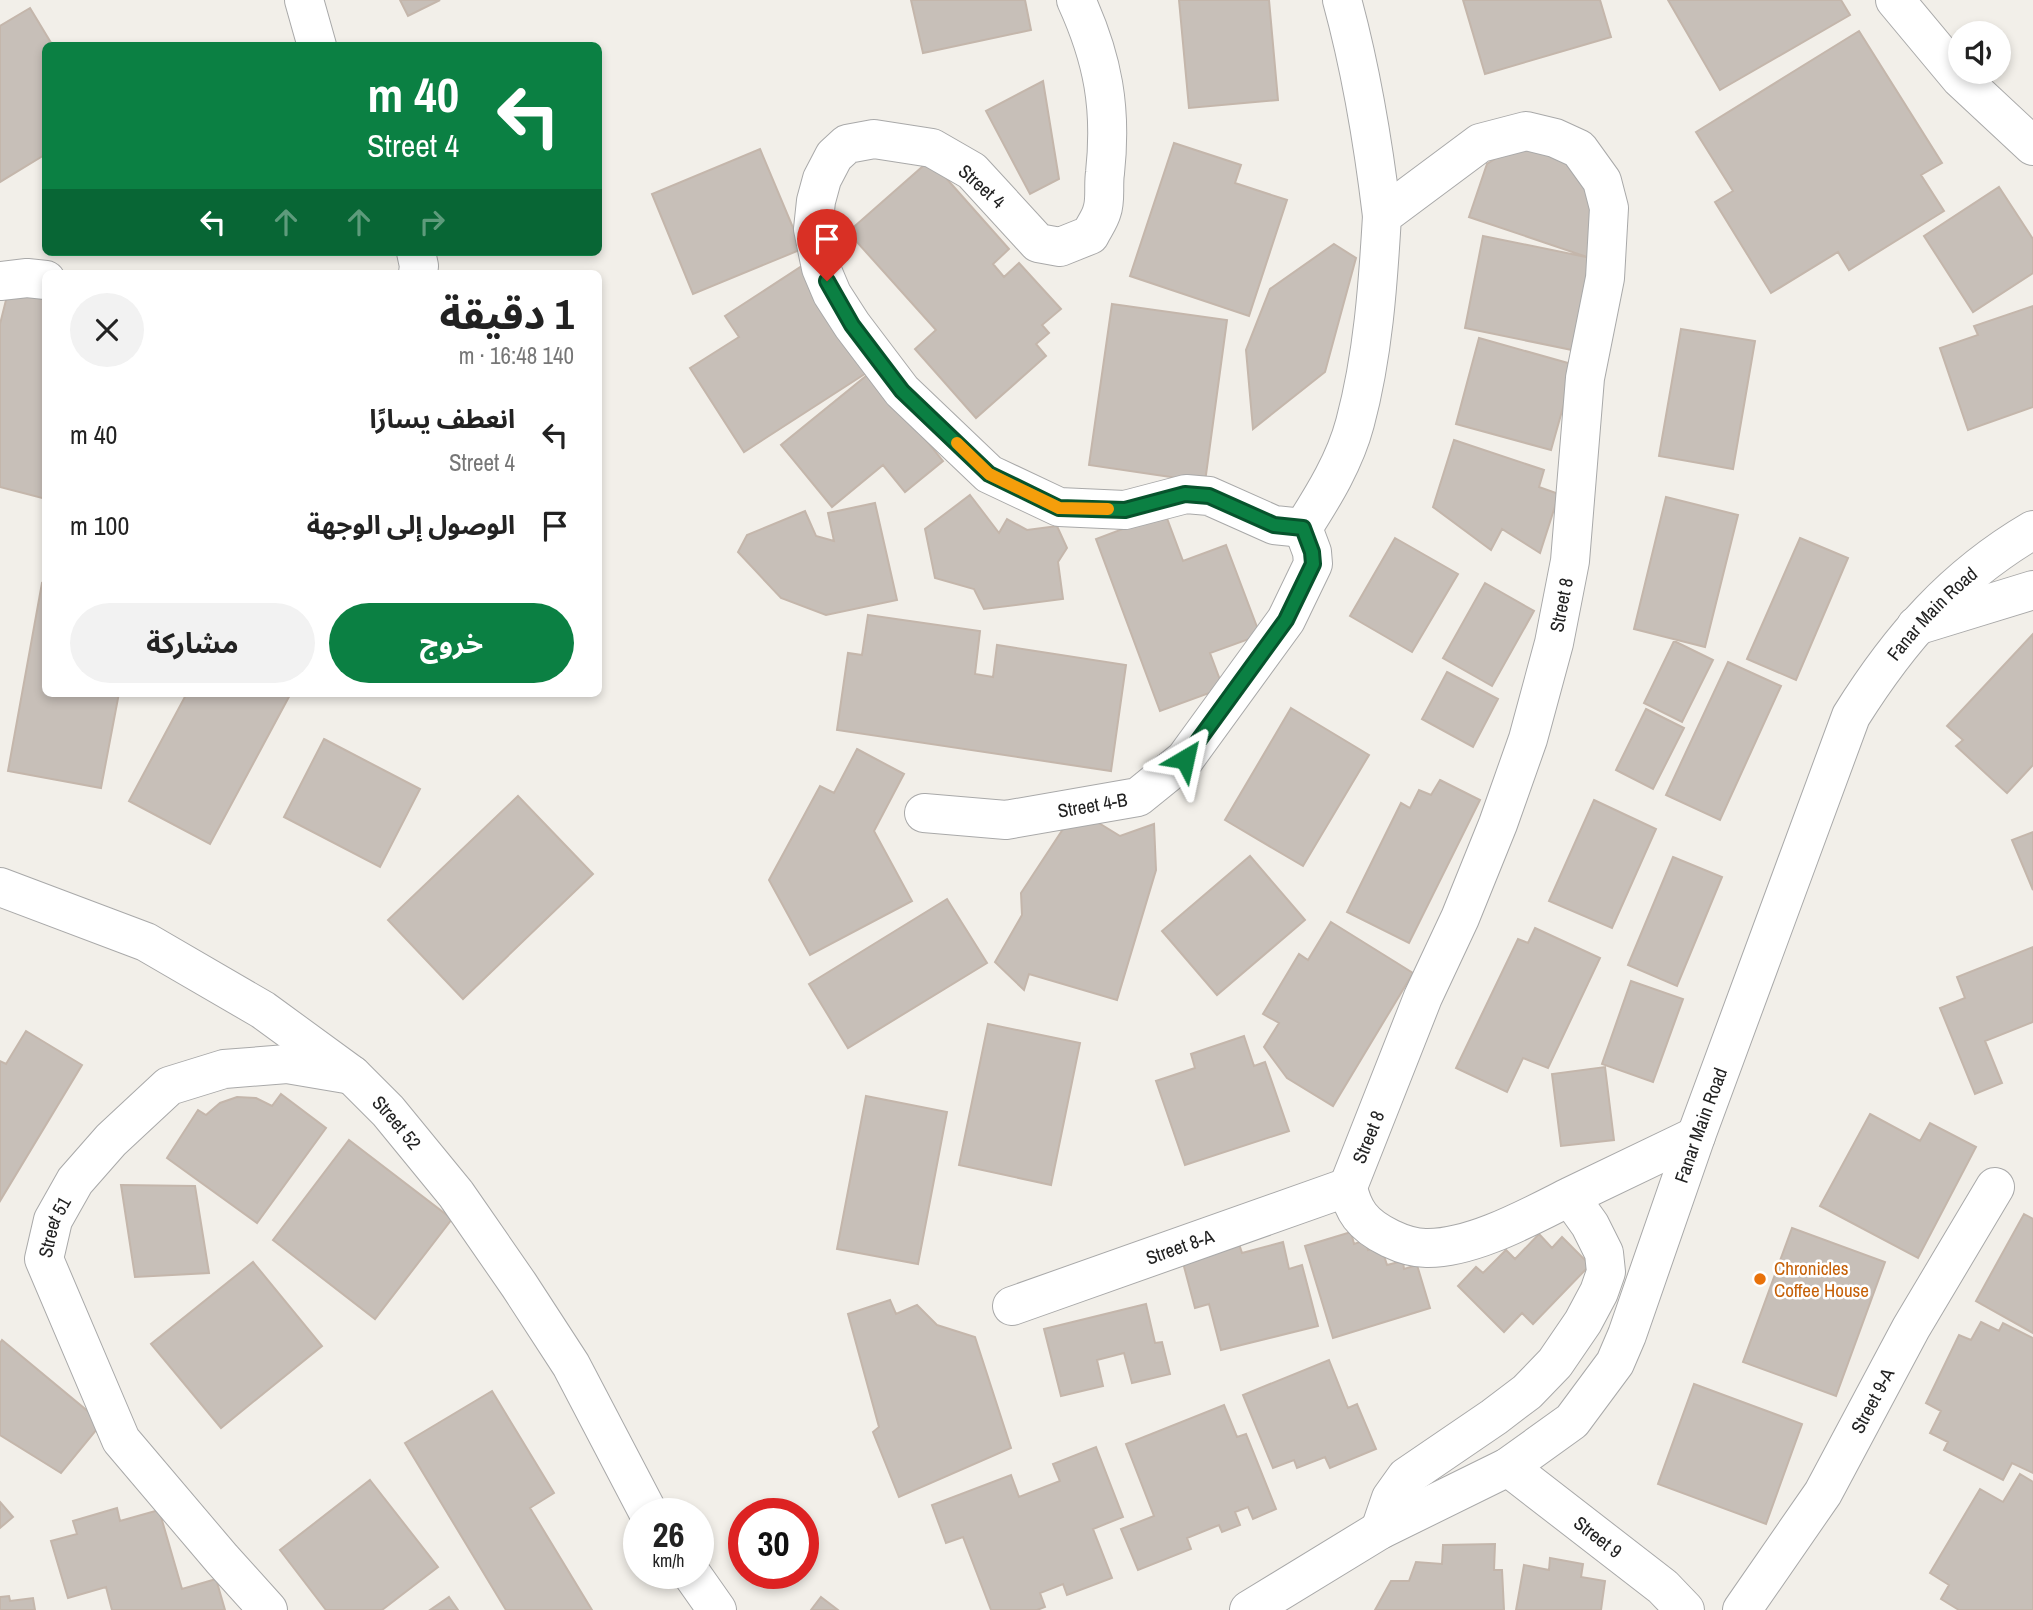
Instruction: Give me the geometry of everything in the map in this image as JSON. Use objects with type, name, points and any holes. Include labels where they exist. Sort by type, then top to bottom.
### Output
[{"type":"street","points":[[304,0],[316,42]]},
{"type":"street","name":"Street 4","points":[[1076,0],[1099,59],[1107,99],[1108,146],[1103,209],[1090,235],[1060,247],[1038,243],[972,171],[932,148],[874,138],[847,144],[834,156],[822,179],[813,229],[821,268],[832,294],[902,391],[989,474],[1059,508],[1125,510],[1185,494],[1209,496],[1274,525],[1303,528]]},
{"type":"street","points":[[1303,528],[1333,480],[1355,424],[1377,292],[1382,216],[1360,64],[1342,0]]},
{"type":"street","points":[[1895,0],[1960,78],[2033,146]]},
{"type":"street","name":"Street 8","points":[[1382,216],[1480,143],[1526,131],[1555,138],[1579,149],[1602,181],[1609,208],[1605,278],[1585,377],[1570,561],[1554,643],[1528,739],[1498,824],[1460,918],[1423,997],[1348,1187],[1351,1200],[1361,1218],[1402,1243],[1427,1248],[1453,1244],[1526,1220],[1696,1136]]},
{"type":"street","points":[[0,281],[42,280]]},
{"type":"street","name":"Street 4-B","points":[[924,813],[1006,820],[1138,797],[1185,759],[1286,620],[1313,564],[1312,552],[1303,528]]},
{"type":"street","name":"Fanar Main Road","points":[[1249,1610],[1380,1530],[1508,1467],[1572,1421],[1615,1363],[1851,716],[1880,670],[1916,626],[1956,584],[2003,548],[2033,530]]},
{"type":"street","points":[[1916,626],[2033,590]]},
{"type":"street","name":"Street 52","points":[[0,887],[146,942],[263,1010],[352,1075],[388,1111],[456,1194],[519,1285],[571,1364],[641,1498]]},
{"type":"street","name":"Street 51","points":[[268,1610],[121,1440],[44,1259],[53,1220],[75,1181],[111,1139],[169,1086],[225,1069],[287,1064],[352,1075]]},
{"type":"street","name":"Street 8-A","points":[[1012,1306],[1348,1187]]},
{"type":"street","name":"Street 9-A","points":[[1742,1610],[1823,1493],[1911,1328],[1995,1187]]},
{"type":"street","points":[[1380,1530],[1391,1497],[1406,1477],[1527,1392],[1555,1363],[1583,1322],[1599,1292],[1606,1272],[1605,1262],[1604,1253],[1590,1225],[1570,1197]]},
{"type":"street","name":"Street 9","points":[[1508,1467],[1663,1587],[1685,1610]]},
{"type":"street","points":[[702,1589],[717,1610]]},
{"type":"building","points":[[400,0],[440,0],[408,16]]},
{"type":"building","points":[[911,0],[1025,0],[1031,30],[923,53]]},
{"type":"building","points":[[1179,0],[1269,0],[1278,100],[1189,108]]},
{"type":"building","points":[[1463,0],[1600,0],[1611,37],[1485,74]]},
{"type":"building","points":[[1668,0],[1841,0],[1850,15],[1720,90]]},
{"type":"building","points":[[30,8],[51,42],[42,42],[42,156],[0,182],[0,26]]},
{"type":"building","points":[[1859,31],[1942,163],[1921,175],[1944,211],[1849,270],[1838,252],[1771,293],[1715,202],[1733,191],[1696,132]]},
{"type":"building","points":[[1043,81],[1059,179],[1030,194],[986,111]]},
{"type":"building","points":[[1174,143],[1241,165],[1235,183],[1287,200],[1249,316],[1130,276]]},
{"type":"building","points":[[1519,144],[1573,154],[1600,227],[1590,258],[1469,217],[1487,164]]},
{"type":"building","points":[[760,149],[802,249],[693,294],[652,194]]},
{"type":"building","points":[[930,160],[1009,249],[993,264],[1004,277],[1019,263],[1061,309],[1042,325],[1049,333],[1036,344],[1046,356],[976,418],[915,349],[936,330],[848,232]]},
{"type":"building","points":[[1999,187],[2033,239],[2033,273],[1973,312],[1924,236]]},
{"type":"building","points":[[1483,236],[1591,258],[1572,350],[1465,328]]},
{"type":"building","points":[[1334,244],[1356,258],[1325,372],[1253,429],[1246,350],[1270,289]]},
{"type":"building","points":[[805,264],[874,368],[744,452],[690,368],[739,337],[725,316]]},
{"type":"building","points":[[10,284],[42,292],[42,498],[0,487],[0,324]]},
{"type":"building","points":[[1112,304],[1227,320],[1205,482],[1089,465]]},
{"type":"building","points":[[2033,306],[2033,407],[1968,430],[1940,348],[1978,335],[1974,326]]},
{"type":"building","points":[[1681,329],[1755,341],[1733,469],[1659,456]]},
{"type":"building","points":[[1479,338],[1575,365],[1551,450],[1456,424]]},
{"type":"building","points":[[871,372],[943,461],[905,492],[883,465],[832,507],[781,445]]},
{"type":"building","points":[[1454,440],[1544,470],[1539,487],[1559,494],[1540,553],[1502,529],[1491,550],[1433,507]]},
{"type":"building","points":[[970,495],[999,533],[1007,519],[1027,530],[1057,526],[1067,548],[1058,562],[1063,599],[984,609],[974,589],[935,578],[925,529]]},
{"type":"building","points":[[1666,497],[1738,515],[1705,647],[1634,629]]},
{"type":"building","points":[[875,503],[897,600],[826,615],[781,598],[738,552],[747,535],[805,511],[816,536],[834,541],[828,513]]},
{"type":"building","points":[[1165,513],[1183,561],[1226,545],[1260,635],[1210,653],[1223,688],[1160,711],[1096,539]]},
{"type":"building","points":[[1395,538],[1458,574],[1412,652],[1350,616]]},
{"type":"building","points":[[1800,538],[1848,558],[1796,680],[1747,659]]},
{"type":"building","points":[[42,583],[42,697],[118,697],[101,788],[8,771]]},
{"type":"building","points":[[1485,583],[1534,611],[1492,686],[1443,658]]},
{"type":"building","points":[[868,615],[980,631],[975,674],[993,677],[997,645],[1126,665],[1111,771],[837,730],[848,653],[862,655]]},
{"type":"building","points":[[2033,634],[2033,765],[2007,793],[1956,746],[1963,740],[1947,726]]},
{"type":"building","points":[[1674,641],[1713,660],[1682,722],[1644,703]]},
{"type":"building","points":[[1728,662],[1781,686],[1720,820],[1666,795]]},
{"type":"building","points":[[1447,672],[1498,699],[1473,747],[1422,719]]},
{"type":"building","points":[[185,697],[289,697],[210,844],[129,801]]},
{"type":"building","points":[[1291,708],[1369,755],[1303,866],[1225,820]]},
{"type":"building","points":[[1646,709],[1684,728],[1653,789],[1616,770]]},
{"type":"building","points":[[324,739],[420,789],[380,867],[284,817]]},
{"type":"building","points":[[857,749],[904,774],[874,831],[912,901],[810,955],[769,880],[820,786],[834,793]]},
{"type":"building","points":[[1440,780],[1480,800],[1409,943],[1347,912],[1401,803],[1410,808],[1419,790],[1431,795]]},
{"type":"building","points":[[518,796],[593,874],[463,999],[388,920]]},
{"type":"building","points":[[1594,800],[1656,829],[1612,928],[1549,901]]},
{"type":"building","points":[[1089,817],[1120,836],[1154,824],[1156,870],[1117,1000],[1029,974],[1024,990],[995,962],[1022,915],[1021,893],[1069,820]]},
{"type":"building","points":[[2033,832],[2033,890],[2012,840]]},
{"type":"building","points":[[1250,856],[1305,920],[1217,995],[1162,931]]},
{"type":"building","points":[[1673,857],[1722,877],[1677,986],[1628,965]]},
{"type":"building","points":[[947,899],[987,963],[848,1048],[809,984]]},
{"type":"building","points":[[1331,922],[1413,973],[1333,1106],[1287,1078],[1264,1047],[1279,1023],[1263,1014],[1299,954],[1308,960]]},
{"type":"building","points":[[1535,928],[1600,958],[1548,1068],[1523,1058],[1507,1092],[1456,1068],[1518,939],[1528,943]]},
{"type":"building","points":[[2033,947],[2033,1022],[1985,1041],[2002,1083],[1975,1094],[1940,1008],[1965,998],[1957,977]]},
{"type":"building","points":[[1631,981],[1683,999],[1653,1082],[1602,1064]]},
{"type":"building","points":[[988,1024],[1080,1043],[1051,1185],[959,1165]]},
{"type":"building","points":[[26,1031],[82,1065],[0,1201],[0,1061],[6,1064]]},
{"type":"building","points":[[1244,1036],[1254,1066],[1265,1062],[1289,1131],[1185,1165],[1156,1081],[1195,1068],[1191,1054]]},
{"type":"building","points":[[1605,1067],[1614,1140],[1561,1146],[1552,1074]]},
{"type":"building","points":[[281,1094],[326,1128],[257,1223],[167,1158],[198,1110],[206,1115],[220,1103],[237,1097],[256,1098],[272,1106]]},
{"type":"building","points":[[866,1096],[947,1112],[918,1264],[837,1249]]},
{"type":"building","points":[[1870,1114],[1920,1141],[1930,1123],[1976,1147],[1918,1258],[1820,1206]]},
{"type":"building","points":[[349,1140],[452,1219],[375,1319],[273,1240]]},
{"type":"building","points":[[121,1185],[195,1186],[209,1273],[135,1277]]},
{"type":"building","points":[[2024,1214],[2033,1219],[2033,1333],[1976,1301]]},
{"type":"building","points":[[1792,1228],[1885,1262],[1836,1396],[1743,1362]]},
{"type":"building","points":[[1351,1232],[1354,1244],[1366,1240],[1368,1250],[1381,1246],[1387,1265],[1403,1261],[1404,1269],[1417,1265],[1430,1308],[1333,1338],[1305,1246]]},
{"type":"building","points":[[1539,1234],[1552,1248],[1562,1237],[1590,1265],[1533,1324],[1522,1313],[1504,1332],[1458,1286],[1476,1267],[1483,1273],[1506,1250],[1515,1259]]},
{"type":"building","points":[[1283,1242],[1289,1269],[1302,1265],[1318,1326],[1221,1350],[1209,1304],[1195,1308],[1182,1259],[1239,1244],[1242,1253]]},
{"type":"building","points":[[253,1262],[322,1346],[221,1428],[151,1344]]},
{"type":"building","points":[[890,1300],[896,1314],[917,1305],[937,1325],[975,1337],[1011,1448],[899,1497],[873,1432],[879,1427],[848,1314]]},
{"type":"building","points":[[1146,1304],[1155,1343],[1162,1342],[1170,1374],[1132,1383],[1124,1353],[1097,1360],[1103,1386],[1061,1396],[1044,1329]]},
{"type":"building","points":[[1981,1322],[1999,1331],[2003,1323],[2033,1338],[2033,1473],[2012,1463],[2003,1480],[1944,1450],[1948,1442],[1930,1433],[1941,1411],[1926,1403],[1959,1335],[1971,1340]]},
{"type":"building","points":[[2,1340],[102,1423],[61,1473],[0,1435]]},
{"type":"building","points":[[1329,1360],[1348,1408],[1357,1404],[1376,1449],[1330,1468],[1325,1457],[1297,1468],[1294,1460],[1273,1468],[1243,1395]]},
{"type":"building","points":[[1694,1384],[1802,1424],[1766,1524],[1658,1484]]},
{"type":"building","points":[[492,1391],[554,1493],[530,1508],[592,1610],[506,1610],[405,1443]]},
{"type":"building","points":[[1224,1405],[1237,1437],[1246,1434],[1276,1509],[1253,1519],[1248,1507],[1235,1512],[1240,1525],[1222,1532],[1219,1525],[1187,1538],[1191,1549],[1138,1570],[1121,1529],[1154,1516],[1126,1444]]},
{"type":"building","points":[[1096,1447],[1123,1517],[1093,1529],[1112,1578],[1067,1595],[1063,1584],[1040,1593],[1045,1607],[1037,1610],[991,1610],[963,1537],[946,1543],[932,1505],[1011,1475],[1019,1497],[1060,1481],[1053,1464]]},
{"type":"building","points":[[2020,1474],[2033,1482],[2033,1610],[1959,1610],[1941,1599],[1949,1585],[1930,1573],[1980,1489],[2003,1502]]},
{"type":"building","points":[[370,1480],[438,1567],[382,1610],[326,1610],[280,1550]]},
{"type":"building","points":[[0,1502],[13,1517],[0,1528]]},
{"type":"building","points":[[117,1508],[120,1521],[159,1510],[182,1589],[216,1579],[225,1610],[112,1610],[106,1587],[68,1598],[51,1541],[77,1534],[73,1521]]},
{"type":"building","points":[[1495,1544],[1494,1570],[1502,1570],[1504,1610],[1375,1610],[1391,1581],[1409,1581],[1416,1562],[1442,1564],[1443,1545]]},
{"type":"building","points":[[1550,1558],[1583,1564],[1581,1577],[1605,1581],[1601,1610],[1516,1610],[1524,1565],[1549,1570]]},
{"type":"building","points":[[9,1596],[10,1601],[33,1598],[35,1610],[0,1610],[0,1597]]},
{"type":"building","points":[[449,1597],[458,1610],[430,1610]]},
{"type":"building","points":[[821,1597],[838,1610],[811,1610]]},
{"type":"slow traffic","points":[[957,443],[989,474],[1059,508],[1108,509]]},
{"type":"place","name":"Chronicles Coffee House","points":[[1760,1279]]},
{"type":"route","points":[[827,281],[852,325],[902,391],[989,474],[1059,508],[1125,510],[1185,494],[1209,496],[1274,525],[1303,528],[1312,552],[1313,564],[1286,620],[1185,759]]}]
